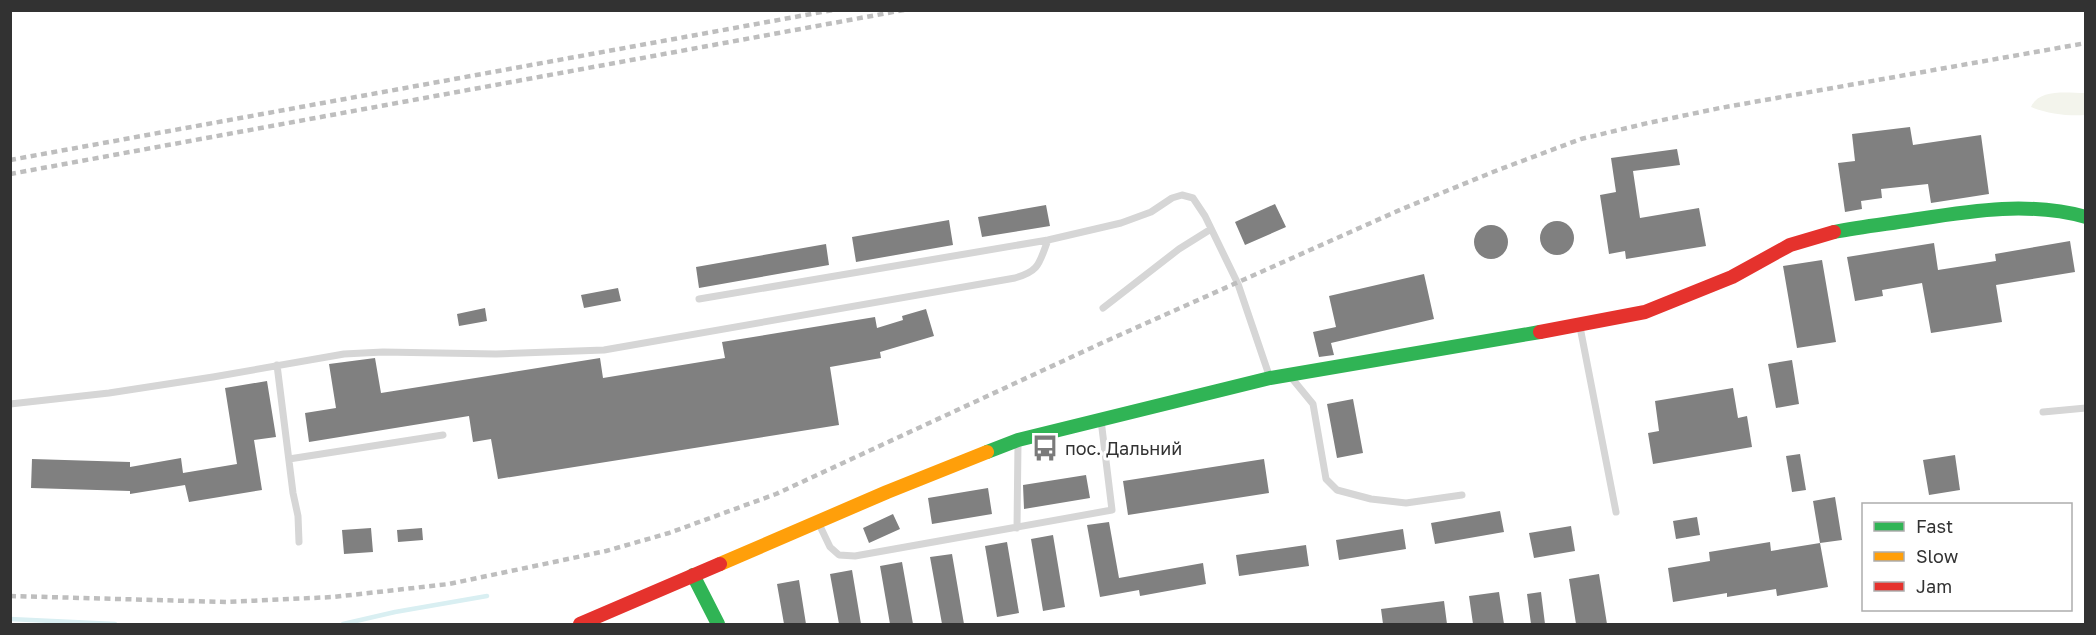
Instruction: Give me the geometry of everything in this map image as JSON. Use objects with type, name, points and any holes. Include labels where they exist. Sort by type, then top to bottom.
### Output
[{"type":"street","points":[[580,624],[818,522],[1018,440],[1041,433],[1288,374],[1637,315],[1658,309],[1724,281],[1745,271],[1764,257],[1789,246],[1841,231],[1948,214],[2000,210],[2046,208],[2085,217]]},
{"type":"street","points":[[693,575],[718,624]]},
{"type":"lane","points":[[699,299],[1048,240],[1121,223],[1151,212],[1172,198],[1182,195],[1193,198],[1238,284],[1270,378]]},
{"type":"lane","points":[[1103,308],[1179,249],[1211,229]]},
{"type":"lane","points":[[10,404],[121,391],[344,354],[383,352],[496,354],[604,350],[1015,278],[1029,274],[1036,268],[1048,240]]},
{"type":"lane","points":[[1580,324],[1616,512]]},
{"type":"lane","points":[[278,365],[298,516],[299,542]]},
{"type":"lane","points":[[1288,374],[1313,404],[1326,479],[1337,490],[1371,499],[1406,503],[1462,495]]},
{"type":"lane","points":[[2043,412],[2085,408]]},
{"type":"lane","points":[[818,522],[830,547],[839,555],[855,556],[1112,510],[1101,420]]},
{"type":"lane","points":[[289,459],[443,435]]},
{"type":"lane","points":[[1017,528],[1018,440]]},
{"type":"shaded area","points":[[2085,93],[2085,115],[2058,114],[2031,107],[2035,101],[2047,94]]},
{"type":"building","points":[[1910,127],[1913,145],[1981,135],[1989,194],[1931,203],[1928,184],[1881,189],[1882,198],[1861,201],[1862,209],[1845,212],[1838,163],[1855,161],[1852,134]]},
{"type":"building","points":[[1677,149],[1680,165],[1633,171],[1640,218],[1699,208],[1706,246],[1626,259],[1625,251],[1609,254],[1600,195],[1616,192],[1611,158]]},
{"type":"building","points":[[1275,204],[1286,227],[1245,245],[1235,222]]},
{"type":"building","points":[[1046,205],[1050,226],[982,237],[978,217]]},
{"type":"building","points":[[949,220],[953,245],[856,262],[852,237]]},
{"type":"building","points":[[1557,221],[1569,226],[1574,238],[1569,250],[1557,255],[1545,250],[1540,238],[1545,226]]},
{"type":"building","points":[[1491,225],[1503,230],[1508,242],[1503,254],[1491,259],[1479,254],[1474,242],[1479,230]]},
{"type":"building","points":[[2070,241],[2075,272],[1996,285],[2002,322],[1931,333],[1922,283],[1882,290],[1883,296],[1855,301],[1847,257],[1934,243],[1938,270],[1996,261],[1995,254]]},
{"type":"building","points":[[826,244],[829,265],[699,288],[696,267]]},
{"type":"building","points":[[1822,260],[1836,342],[1797,348],[1783,266]]},
{"type":"building","points":[[1424,274],[1434,319],[1331,343],[1334,355],[1319,357],[1313,332],[1336,327],[1329,296]]},
{"type":"building","points":[[618,288],[621,301],[584,308],[581,295]]},
{"type":"building","points":[[485,308],[487,321],[459,326],[457,314]]},
{"type":"building","points":[[926,309],[934,336],[880,352],[881,358],[830,367],[839,425],[498,479],[491,439],[473,442],[469,416],[309,442],[305,413],[336,408],[329,364],[375,358],[381,393],[600,358],[603,378],[725,358],[722,342],[875,317],[877,328],[903,320],[902,316]]},
{"type":"building","points":[[1792,360],[1799,404],[1776,408],[1768,364]]},
{"type":"building","points":[[267,381],[276,437],[254,440],[262,490],[189,502],[185,485],[130,494],[130,491],[31,488],[32,459],[130,462],[130,467],[181,458],[183,473],[237,464],[225,388]]},
{"type":"building","points":[[1733,388],[1738,418],[1747,416],[1752,447],[1653,464],[1648,433],[1659,431],[1655,401]]},
{"type":"building","points":[[1353,399],[1363,453],[1337,458],[1327,404]]},
{"type":"building","points":[[1800,454],[1806,490],[1792,492],[1786,456]]},
{"type":"building","points":[[1955,455],[1960,490],[1929,495],[1923,460]]},
{"type":"building","points":[[1264,459],[1269,493],[1128,515],[1123,481]]},
{"type":"building","points":[[1086,475],[1090,498],[1024,509],[1023,485]]},
{"type":"building","points":[[988,488],[992,514],[932,524],[928,498]]},
{"type":"building","points":[[1835,497],[1842,540],[1820,543],[1813,501]]},
{"type":"building","points":[[1500,511],[1504,532],[1435,544],[1431,523]]},
{"type":"building","points":[[893,514],[900,529],[869,543],[863,528]]},
{"type":"building","points":[[1697,517],[1700,535],[1676,539],[1673,521]]},
{"type":"building","points":[[1109,522],[1119,578],[1203,563],[1206,584],[1140,596],[1139,590],[1100,597],[1087,525]]},
{"type":"building","points":[[1571,526],[1575,551],[1534,558],[1529,533]]},
{"type":"building","points":[[371,528],[373,552],[344,554],[342,530]]},
{"type":"building","points":[[422,528],[423,540],[398,542],[397,530]]},
{"type":"building","points":[[1403,529],[1406,549],[1339,560],[1336,540]]},
{"type":"building","points":[[1053,535],[1065,607],[1043,611],[1031,539]]},
{"type":"building","points":[[1007,542],[1019,613],[997,617],[985,546]]},
{"type":"building","points":[[1770,542],[1771,551],[1820,543],[1828,587],[1777,596],[1776,589],[1727,597],[1727,593],[1673,602],[1668,568],[1710,561],[1709,552]]},
{"type":"building","points":[[1306,545],[1309,566],[1239,576],[1236,555]]},
{"type":"building","points":[[952,554],[964,624],[942,624],[930,557]]},
{"type":"building","points":[[902,562],[913,624],[890,624],[880,566]]},
{"type":"building","points":[[852,570],[861,624],[839,624],[830,574]]},
{"type":"building","points":[[1599,574],[1607,624],[1576,624],[1569,579]]},
{"type":"building","points":[[799,580],[806,624],[784,624],[777,584]]},
{"type":"building","points":[[1499,592],[1504,624],[1473,624],[1469,596]]},
{"type":"building","points":[[1541,592],[1545,624],[1531,624],[1527,594]]},
{"type":"building","points":[[1444,601],[1447,624],[1383,624],[1381,609]]},
{"type":"waterway","points":[[343,624],[395,612],[487,596]]},
{"type":"waterway","points":[[10,619],[115,624]]},
{"type":"railway","points":[[10,160],[833,10]]},
{"type":"railway","points":[[10,174],[904,10]]},
{"type":"railway","points":[[10,596],[227,602],[333,597],[449,584],[606,551],[669,533],[776,494],[1104,342],[1402,209],[1581,139],[1720,108],[2086,43]]},
{"type":"traffic: fast","points":[[1834,232],[1956,213],[1999,209],[2042,209],[2086,217]]},
{"type":"traffic: fast","points":[[987,452],[1018,440],[1270,378],[1540,332]]},
{"type":"traffic: fast","points":[[693,575],[718,624]]},
{"type":"traffic: slow","points":[[720,564],[987,452]]},
{"type":"traffic: jam","points":[[1540,332],[1645,312],[1732,277],[1790,245],[1834,232]]},
{"type":"traffic: jam","points":[[580,624],[720,564]]},
{"type":"place","name":"пос. Дальний","points":[[1045,448]]}]
